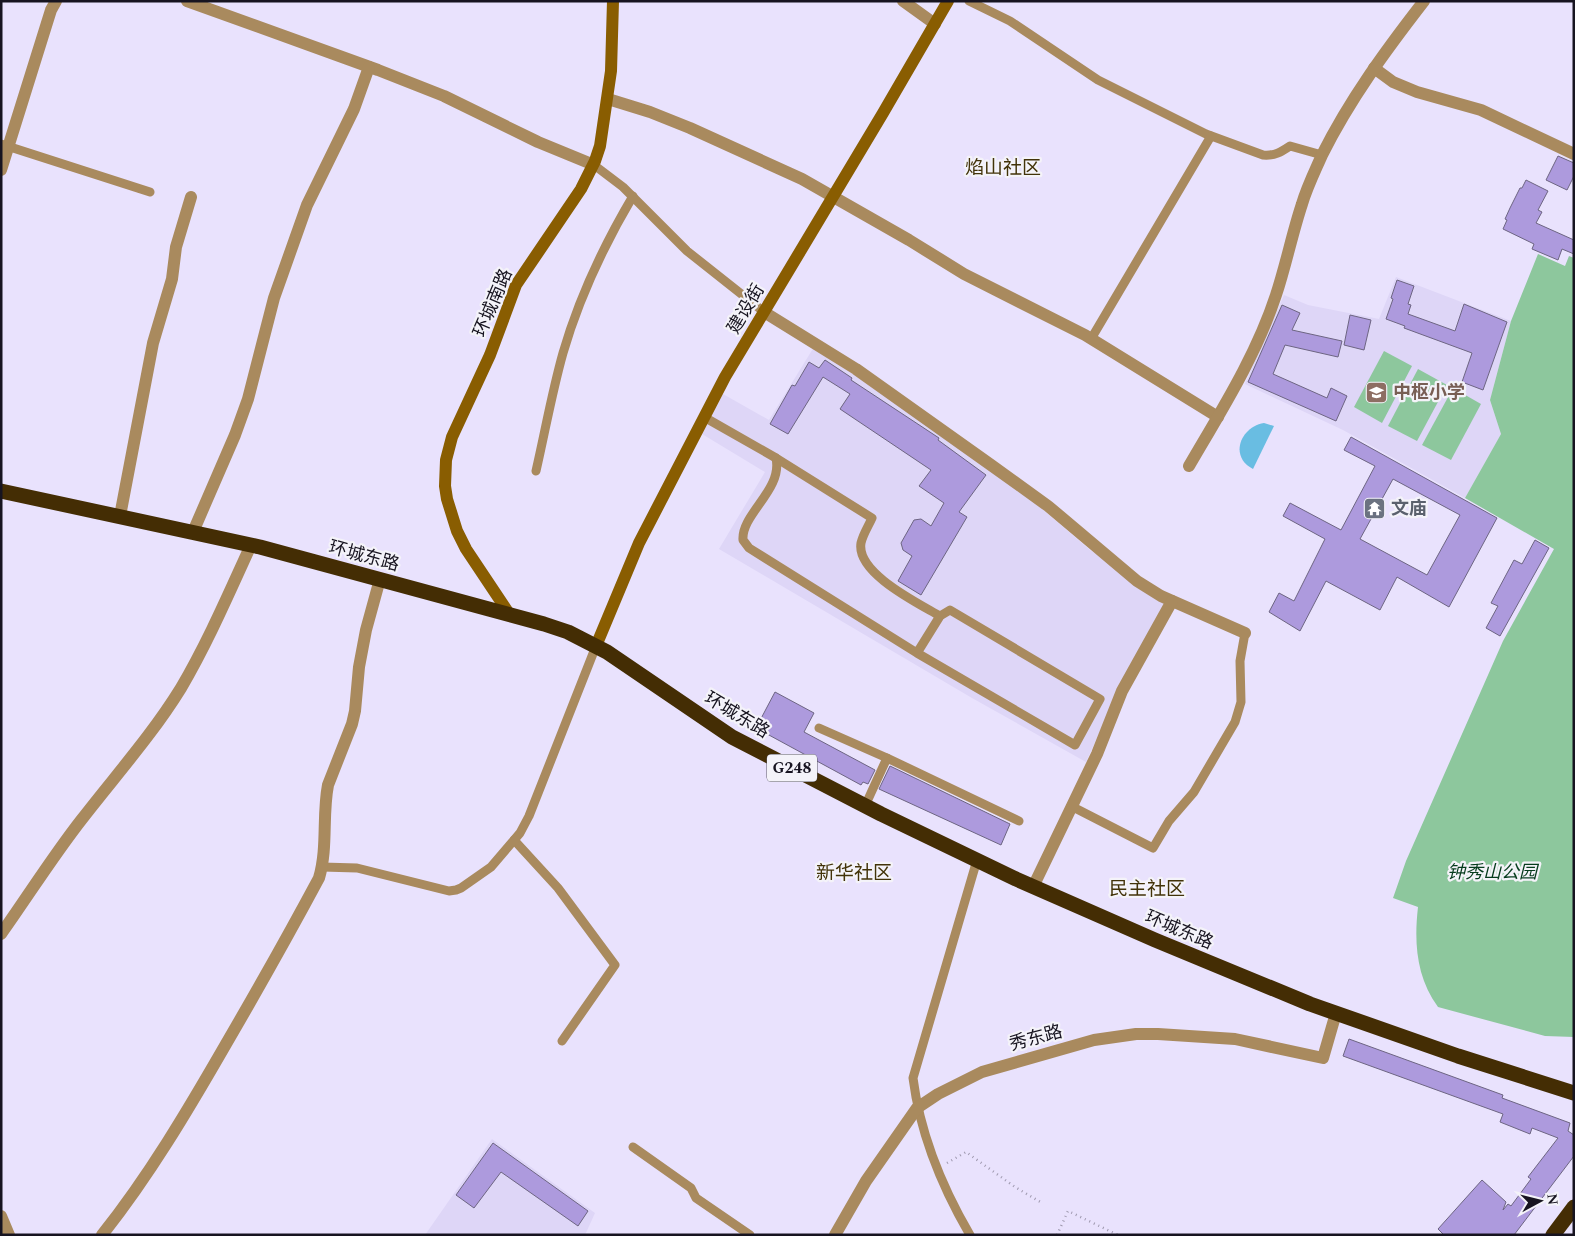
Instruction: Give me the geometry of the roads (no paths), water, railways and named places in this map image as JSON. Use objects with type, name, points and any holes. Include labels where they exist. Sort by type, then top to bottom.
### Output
[{"type":"highway","name":"环城东路","points":[[1,491],[251,545],[568,632],[596,646],[732,737],[865,806],[1033,887],[1206,962],[1336,1013],[1458,1056],[1574,1093]]},
{"type":"highway","points":[[1553,1235],[1574,1207]]},
{"type":"street","points":[[1,170],[5,145],[56,1]]},
{"type":"street","points":[[187,1],[369,66],[444,96],[538,142],[594,165]]},
{"type":"street","name":"环城南路","points":[[510,615],[466,549],[458,531],[447,500],[445,486],[446,460],[452,437],[490,355],[516,285],[581,189],[594,165],[600,146],[608,98],[613,44],[613,1]]},
{"type":"street","points":[[903,1],[935,24]]},
{"type":"street","name":"建设街","points":[[596,646],[639,543],[725,377],[948,1]]},
{"type":"street","points":[[1189,466],[1246,368],[1264,326],[1276,295],[1302,203],[1322,155],[1350,105],[1374,68],[1424,1]]},
{"type":"street","points":[[193,532],[235,435],[256,372],[274,298],[307,206],[354,109],[369,66]]},
{"type":"street","points":[[1374,68],[1393,82],[1417,92],[1480,110],[1574,154]]},
{"type":"street","points":[[608,98],[650,112],[723,142],[802,179],[972,278],[1091,339],[1218,417]]},
{"type":"street","points":[[120,516],[153,342],[172,279],[176,247],[190,197]]},
{"type":"street","points":[[764,312],[856,369],[924,416],[1048,506],[1137,581],[1161,596],[1245,633]]},
{"type":"street","points":[[1,934],[64,842],[143,744],[175,696],[198,657],[251,545]]},
{"type":"street","points":[[102,1235],[184,1117],[283,945],[319,878],[325,843],[324,818],[328,785],[354,718],[359,667],[366,630],[380,579]]},
{"type":"street","points":[[1033,887],[1097,754],[1122,691],[1172,601]]},
{"type":"street","name":"秀东路","points":[[835,1235],[866,1181],[917,1108],[960,1082],[982,1072],[1094,1040],[1115,1036],[1158,1034],[1235,1039],[1323,1058],[1336,1013]]},
{"type":"street","points":[[1,1216],[9,1235]]},
{"type":"lane","points":[[969,1],[1010,21],[1098,80],[1210,136],[1270,156],[1278,154],[1290,146],[1322,155]]},
{"type":"lane","points":[[1091,339],[1210,136]]},
{"type":"lane","points":[[5,145],[150,192]]},
{"type":"lane","points":[[594,165],[633,196],[687,250],[764,312]]},
{"type":"lane","points":[[536,471],[557,377],[573,324],[596,266],[633,196]]},
{"type":"lane","points":[[704,417],[776,458],[872,518],[861,543],[862,557],[870,569],[894,588],[940,616]]},
{"type":"lane","points":[[776,458],[777,469],[774,480],[744,530],[743,540],[745,545],[917,653],[1075,745],[1100,699],[950,610],[940,616],[917,653]]},
{"type":"lane","points":[[1071,806],[1153,848],[1169,821],[1194,792],[1235,722],[1241,702],[1240,661],[1245,633]]},
{"type":"lane","points":[[322,867],[357,868],[449,891],[456,890],[492,866],[514,840],[529,816],[596,646]]},
{"type":"lane","points":[[819,728],[1019,821]]},
{"type":"lane","points":[[865,806],[887,758]]},
{"type":"lane","points":[[514,840],[558,888],[615,965],[562,1041]]},
{"type":"lane","points":[[970,1235],[937,1169],[917,1108],[913,1078],[977,860]]},
{"type":"lane","points":[[633,1147],[691,1188],[696,1198],[750,1235]]},
{"type":"water","points":[[1264,423],[1274,426],[1253,469],[1241,457],[1240,443],[1249,430]]},
{"type":"place","name":"中枢小学","points":[[1377,392]]},
{"type":"place","name":"文庙","points":[[1375,508]]},
{"type":"district","name":"焰山社区","points":[[1003,168]]},
{"type":"district","name":"新华社区","points":[[854,873]]},
{"type":"district","name":"民主社区","points":[[1147,889]]},
{"type":"park label","name":"钟秀山公园","points":[[1492,872]]}]
